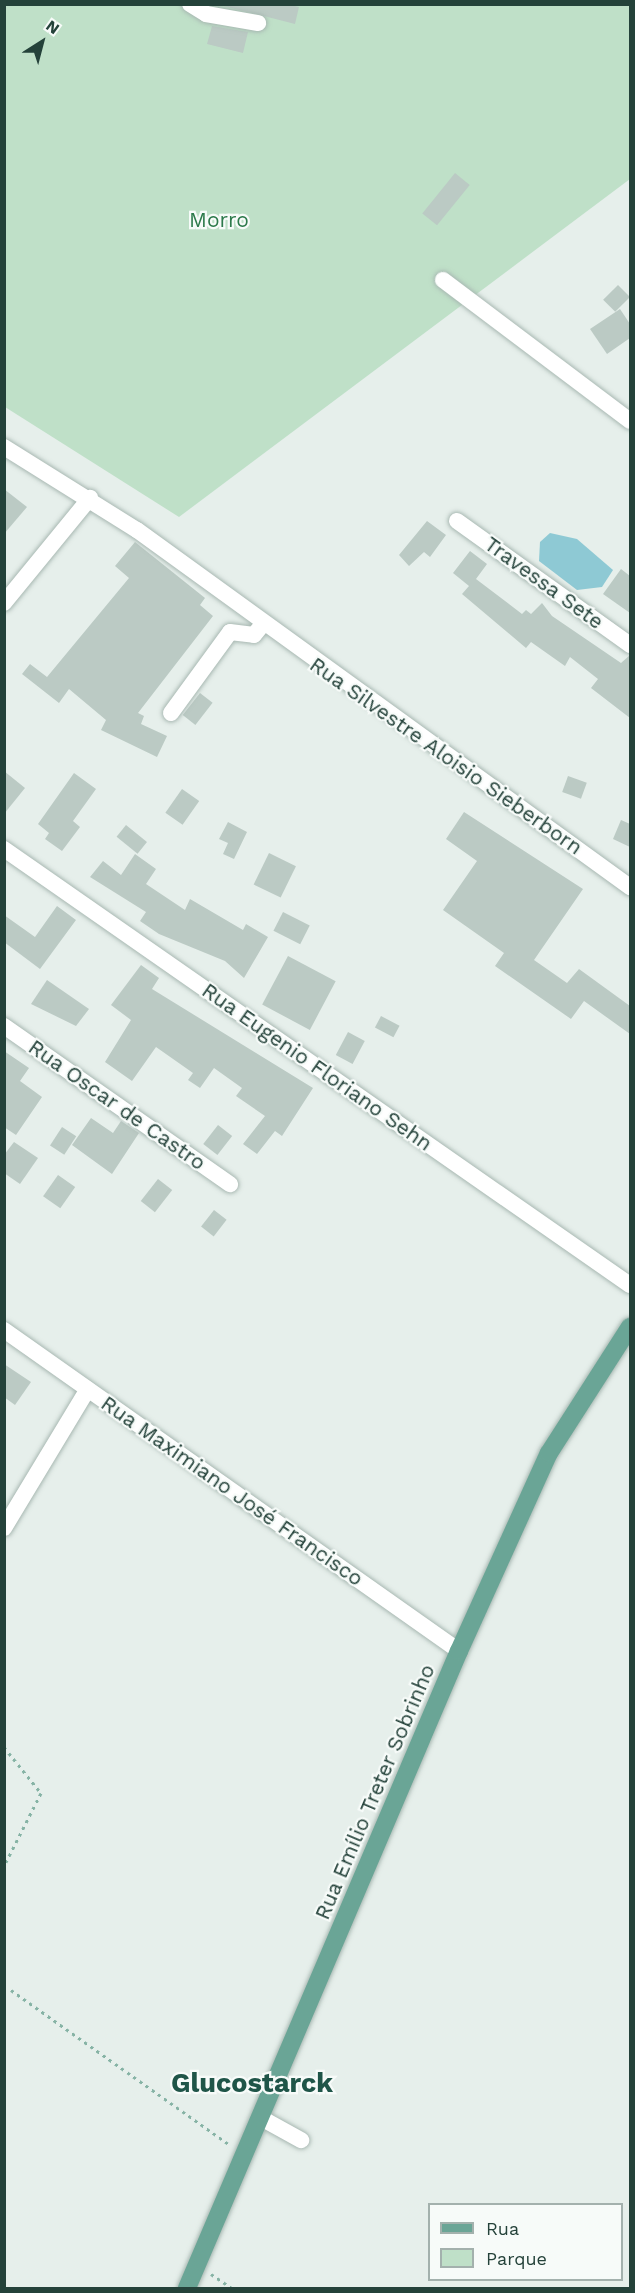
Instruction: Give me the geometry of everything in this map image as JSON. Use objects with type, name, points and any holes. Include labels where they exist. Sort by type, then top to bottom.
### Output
[{"type":"main road","name":"Rua Emílio Treter Sobrinho","points":[[187,2289],[459,1651],[549,1453],[630,1327]]},
{"type":"street","points":[[190,4],[206,14],[258,23]]},
{"type":"street","points":[[443,280],[630,421]]},
{"type":"street","name":"Rua Silvestre Aloisio Sieberborn","points":[[4,447],[90,498],[262,625],[630,887]]},
{"type":"street","points":[[4,603],[90,498]]},
{"type":"street","name":"Travessa Sete","points":[[457,521],[630,645]]},
{"type":"street","points":[[171,713],[230,632],[238,629],[254,635],[262,625]]},
{"type":"street","name":"Rua Eugenio Floriano Sehn","points":[[6,852],[630,1285]]},
{"type":"street","name":"Rua Oscar de Castro","points":[[4,1026],[230,1184]]},
{"type":"street","name":"Rua Maximiano José Francisco","points":[[4,1330],[459,1651]]},
{"type":"street","points":[[4,1528],[88,1389]]},
{"type":"street","points":[[261,2118],[301,2140]]},
{"type":"path","points":[[4,1747],[40,1793],[4,1866]]},
{"type":"path","points":[[10,1990],[245,2155]]},
{"type":"path","points":[[198,2265],[232,2289]]},
{"type":"green space","name":"Morro","points":[[4,5],[630,5],[630,179],[179,517],[5,407]]},
{"type":"water","points":[[550,533],[577,539],[613,570],[602,587],[577,590],[539,561],[540,542]]},
{"type":"building","points":[[216,4],[287,4],[299,7],[295,24]]},
{"type":"building","points":[[212,26],[248,32],[243,53],[207,44]]},
{"type":"building","points":[[455,173],[470,185],[437,225],[422,213]]},
{"type":"building","points":[[618,285],[630,297],[615,312],[603,300]]},
{"type":"building","points":[[620,309],[630,324],[630,338],[607,354],[590,329]]},
{"type":"building","points":[[4,489],[27,507],[4,534]]},
{"type":"building","points":[[427,521],[446,535],[430,557],[424,552],[409,566],[399,555]]},
{"type":"building","points":[[135,542],[205,598],[200,605],[213,616],[138,713],[144,716],[141,724],[167,736],[157,757],[101,730],[106,720],[69,689],[59,703],[22,674],[30,664],[47,677],[129,578],[115,566]]},
{"type":"building","points":[[470,551],[487,564],[476,579],[522,614],[526,610],[531,614],[542,603],[552,616],[621,663],[630,655],[630,718],[591,688],[598,679],[570,657],[565,666],[531,642],[526,648],[462,594],[469,586],[453,573]]},
{"type":"building","points":[[621,569],[630,576],[630,613],[603,594]]},
{"type":"building","points":[[200,693],[213,703],[195,725],[183,715]]},
{"type":"building","points":[[4,771],[25,788],[4,814]]},
{"type":"building","points":[[74,773],[96,789],[73,821],[80,827],[62,851],[45,839],[49,833],[38,824]]},
{"type":"building","points":[[568,776],[587,783],[581,799],[562,792]]},
{"type":"building","points":[[182,789],[199,801],[183,825],[165,813]]},
{"type":"building","points":[[464,812],[583,889],[534,960],[567,983],[579,969],[630,1006],[630,1034],[584,1001],[571,1019],[495,966],[504,953],[443,910],[477,861],[446,839]]},
{"type":"building","points":[[621,820],[630,824],[630,847],[613,839]]},
{"type":"building","points":[[228,822],[247,832],[234,859],[223,854],[228,843],[219,839]]},
{"type":"building","points":[[126,825],[147,842],[138,854],[117,837]]},
{"type":"building","points":[[269,853],[296,866],[281,898],[254,884]]},
{"type":"building","points":[[135,854],[156,869],[146,884],[185,910],[190,899],[243,930],[246,924],[268,937],[244,978],[225,961],[159,934],[140,921],[146,912],[90,877],[103,861],[121,875]]},
{"type":"building","points":[[57,906],[76,920],[40,969],[4,942],[4,915],[35,937]]},
{"type":"building","points":[[283,912],[310,926],[300,944],[273,931]]},
{"type":"building","points":[[288,956],[336,981],[310,1030],[262,1005]]},
{"type":"building","points":[[141,965],[159,978],[152,989],[313,1088],[282,1136],[275,1131],[257,1154],[243,1144],[265,1116],[236,1096],[242,1088],[214,1068],[200,1088],[188,1080],[193,1073],[156,1047],[132,1081],[105,1062],[131,1020],[111,1005]]},
{"type":"building","points":[[47,980],[89,1009],[76,1026],[31,1004]]},
{"type":"building","points":[[381,1016],[400,1026],[393,1037],[375,1027]]},
{"type":"building","points":[[348,1032],[365,1041],[353,1064],[336,1055]]},
{"type":"building","points":[[4,1051],[29,1068],[20,1081],[42,1097],[16,1135],[4,1127]]},
{"type":"building","points":[[91,1118],[113,1133],[121,1121],[139,1133],[112,1174],[72,1145]]},
{"type":"building","points":[[218,1125],[232,1136],[217,1155],[203,1144]]},
{"type":"building","points":[[62,1127],[76,1136],[64,1155],[50,1145]]},
{"type":"building","points":[[14,1142],[38,1158],[20,1184],[4,1173],[4,1155]]},
{"type":"building","points":[[58,1175],[75,1187],[60,1208],[43,1196]]},
{"type":"building","points":[[158,1179],[172,1190],[155,1212],[141,1201]]},
{"type":"building","points":[[214,1210],[227,1220],[214,1236],[201,1227]]},
{"type":"building","points":[[4,1364],[31,1382],[15,1405],[4,1397]]},
{"type":"district","name":"Glucostarck","points":[[252,2084]]}]
